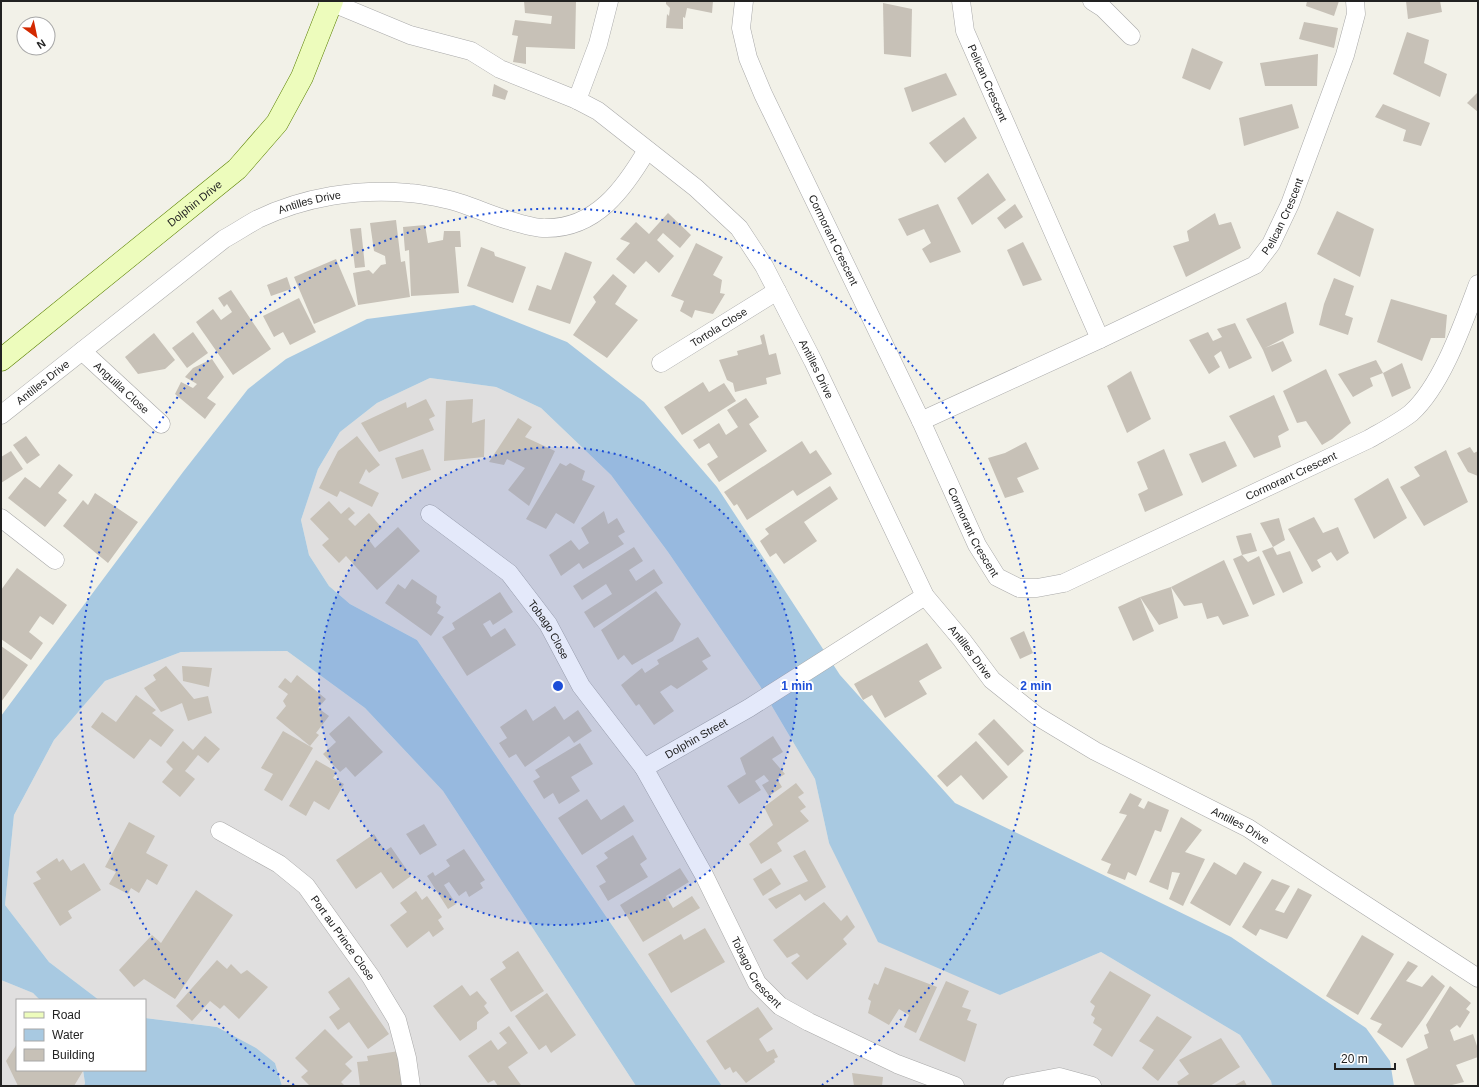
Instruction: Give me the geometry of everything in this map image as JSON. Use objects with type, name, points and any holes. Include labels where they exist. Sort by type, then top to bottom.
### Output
[{"type":"street","points":[[576,100],[598,44],[608,1]]},
{"type":"street","name":"Cormorant Crescent","points":[[744,1],[741,28],[748,58],[763,94],[921,421],[977,545],[997,577],[1019,588],[1037,588],[1058,585],[1071,580],[1369,439],[1410,414],[1432,389],[1472,321],[1478,284]]},
{"type":"street","name":"Pelican Crescent","points":[[961,1],[965,31],[1100,339]]},
{"type":"street","points":[[1092,1],[1103,8],[1131,36]]},
{"type":"street","name":"Pelican Crescent","points":[[921,421],[1100,339],[1254,265],[1271,244],[1290,204],[1345,55],[1356,14],[1355,1]]},
{"type":"street","name":"Antilles Drive","points":[[331,2],[410,35],[471,51],[500,69],[576,100],[598,111],[696,188],[739,228],[764,266],[812,361],[925,596],[962,640],[992,680],[1037,716],[1095,751],[1248,828],[1478,978]]},
{"type":"street","name":"Dolphin Drive","points":[[1,360],[237,169],[277,123],[302,78],[331,2]]},
{"type":"street","name":"Antilles Drive","points":[[1,415],[224,239],[258,219],[309,200],[360,192],[410,193],[461,203],[508,220],[546,229],[575,225],[598,212],[617,193],[632,176],[647,150]]},
{"type":"street","name":"Tortola Close","points":[[662,363],[777,291]]},
{"type":"street","name":"Anguilla Close","points":[[82,351],[161,424]]},
{"type":"street","name":"Tobago Close","points":[[430,514],[509,573],[548,624],[581,686],[644,768]]},
{"type":"street","points":[[1,518],[55,560]]},
{"type":"street","name":"Dolphin Street","points":[[644,768],[749,708],[925,596]]},
{"type":"street","name":"Tobago Crescent","points":[[644,768],[704,875],[757,983],[780,1006],[809,1022],[897,1064],[954,1086]]},
{"type":"street","name":"Port au Prince Close","points":[[220,831],[279,864],[306,886],[372,977],[397,1020],[407,1058],[411,1086]]},
{"type":"street","points":[[1012,1086],[1059,1077],[1092,1086]]},
{"type":"shaded area","points":[[430,378],[496,387],[541,408],[611,475],[668,552],[760,686],[815,779],[829,843],[1000,995],[1101,952],[1240,1035],[1271,1081],[1272,1086],[722,1086],[417,640],[350,604],[329,586],[309,555],[301,520],[318,469],[340,432],[377,403]]},
{"type":"shaded area","points":[[287,651],[365,708],[443,791],[636,1086],[282,1086],[275,1063],[217,1027],[146,1018],[146,999],[98,999],[49,962],[5,905],[14,815],[54,740],[105,681],[181,652]]},
{"type":"shaded area","points":[[1,980],[33,993],[39,999],[16,999],[16,1071],[83,1071],[85,1083],[84,1086],[1,1086]]},
{"type":"water","points":[[474,305],[567,342],[644,402],[717,487],[840,675],[955,803],[1231,937],[1366,1028],[1390,1061],[1394,1086],[1272,1086],[1271,1081],[1240,1035],[1101,952],[1000,995],[878,942],[829,843],[815,779],[760,686],[668,552],[611,475],[541,408],[496,387],[430,378],[377,403],[340,432],[318,469],[301,520],[309,555],[329,586],[350,604],[417,640],[722,1086],[636,1086],[443,791],[365,708],[287,651],[181,652],[105,681],[54,740],[14,815],[5,905],[49,962],[98,999],[39,999],[33,993],[1,980],[1,716],[183,472],[248,389],[286,359],[367,319]]},
{"type":"water","points":[[146,1018],[217,1027],[256,1048],[275,1063],[282,1086],[84,1086],[83,1071],[146,1071]]},
{"type":"building","points":[[524,1],[576,1],[575,49],[526,47],[526,64],[513,62],[518,36],[512,35],[515,20],[551,24],[552,16],[525,13]]},
{"type":"building","points":[[666,1],[713,1],[712,13],[687,8],[685,18],[683,17],[683,29],[666,28],[667,14],[669,16],[670,8],[666,4]]},
{"type":"building","points":[[1307,1],[1339,1],[1334,16],[1306,6]]},
{"type":"building","points":[[1406,1],[1440,1],[1442,12],[1408,19]]},
{"type":"building","points":[[883,3],[912,9],[911,57],[884,54]]},
{"type":"building","points":[[1304,22],[1338,28],[1334,48],[1299,39]]},
{"type":"building","points":[[1407,32],[1429,40],[1424,63],[1447,74],[1440,97],[1393,74]]},
{"type":"building","points":[[1192,48],[1223,62],[1210,90],[1182,78]]},
{"type":"building","points":[[1318,54],[1317,86],[1265,86],[1260,63]]},
{"type":"building","points":[[946,73],[957,95],[912,112],[904,88]]},
{"type":"building","points":[[494,84],[508,91],[505,100],[492,96]]},
{"type":"building","points":[[1478,92],[1478,112],[1467,103]]},
{"type":"building","points":[[1292,104],[1299,128],[1244,146],[1239,118]]},
{"type":"building","points":[[1383,104],[1430,123],[1421,146],[1403,141],[1406,130],[1375,117]]},
{"type":"building","points":[[964,117],[977,138],[945,163],[929,143]]},
{"type":"building","points":[[988,173],[1006,200],[972,225],[957,198]]},
{"type":"building","points":[[938,204],[961,252],[930,263],[922,249],[931,243],[924,229],[907,236],[898,219]]},
{"type":"building","points":[[1015,204],[1023,217],[1005,229],[997,218]]},
{"type":"building","points":[[1337,211],[1374,229],[1360,277],[1317,254]]},
{"type":"building","points":[[668,213],[691,235],[680,248],[663,233],[657,240],[674,256],[659,273],[646,261],[634,274],[616,259],[630,243],[620,239],[636,222],[649,234]]},
{"type":"building","points":[[1215,213],[1219,225],[1231,222],[1241,248],[1186,277],[1173,246],[1189,241],[1187,231]]},
{"type":"building","points":[[396,220],[401,262],[405,261],[410,297],[358,305],[353,273],[369,270],[373,274],[381,265],[386,264],[385,256],[374,251],[370,223]]},
{"type":"building","points":[[425,225],[428,243],[443,240],[444,231],[460,231],[461,247],[455,247],[459,293],[411,296],[409,250],[405,251],[403,227]]},
{"type":"building","points":[[361,228],[365,267],[355,268],[350,229]]},
{"type":"building","points":[[1023,242],[1042,280],[1023,286],[1007,250]]},
{"type":"building","points":[[696,243],[723,257],[713,275],[722,280],[720,293],[725,294],[713,314],[695,310],[692,318],[680,311],[684,301],[671,296]]},
{"type":"building","points":[[481,247],[494,252],[495,256],[526,267],[513,303],[467,286]]},
{"type":"building","points":[[565,252],[592,262],[570,324],[528,310],[537,285],[551,290]]},
{"type":"building","points":[[336,259],[356,306],[314,324],[294,277]]},
{"type":"building","points":[[613,274],[627,286],[615,304],[638,320],[607,358],[573,335],[596,302],[593,297]]},
{"type":"building","points":[[287,277],[291,289],[271,296],[267,285]]},
{"type":"building","points":[[1334,278],[1354,286],[1345,315],[1353,318],[1348,335],[1319,325],[1324,304]]},
{"type":"building","points":[[231,290],[271,349],[233,375],[196,322],[213,309],[221,320],[232,312],[227,304],[224,307],[218,298]]},
{"type":"building","points":[[299,298],[316,332],[290,345],[283,332],[274,337],[263,316]]},
{"type":"building","points":[[1391,299],[1447,315],[1445,338],[1431,338],[1422,361],[1377,342]]},
{"type":"building","points":[[1286,302],[1294,333],[1265,348],[1283,341],[1292,361],[1272,372],[1263,350],[1246,319]]},
{"type":"building","points":[[1235,323],[1252,358],[1229,369],[1221,351],[1214,356],[1220,367],[1209,374],[1189,340],[1208,332],[1213,341],[1222,337],[1217,329]]},
{"type":"building","points":[[193,332],[208,353],[187,368],[172,348]]},
{"type":"building","points":[[154,333],[175,360],[165,369],[138,374],[125,357]]},
{"type":"building","points":[[764,334],[769,355],[776,353],[781,374],[766,378],[767,384],[735,392],[733,383],[727,380],[719,360],[738,355],[737,351],[762,344],[760,336]]},
{"type":"building","points":[[212,359],[224,377],[207,398],[216,404],[205,419],[175,394],[181,382],[193,388],[197,384],[185,377],[193,368]]},
{"type":"building","points":[[1376,360],[1383,373],[1370,378],[1373,386],[1353,397],[1338,374]]},
{"type":"building","points":[[1402,363],[1411,388],[1392,397],[1383,373]]},
{"type":"building","points":[[1326,369],[1351,423],[1332,439],[1322,445],[1306,421],[1297,423],[1283,391]]},
{"type":"building","points":[[1131,371],[1151,419],[1127,433],[1107,386]]},
{"type":"building","points":[[703,382],[709,392],[724,383],[736,401],[682,435],[664,407]]},
{"type":"building","points":[[1274,395],[1289,430],[1278,436],[1281,447],[1254,458],[1229,416]]},
{"type":"building","points":[[746,398],[759,417],[749,424],[767,451],[719,482],[707,464],[718,457],[709,443],[699,449],[693,440],[719,423],[726,435],[738,427],[727,410]]},
{"type":"building","points":[[426,399],[435,416],[429,419],[434,430],[379,452],[361,423],[406,402],[407,408]]},
{"type":"building","points":[[473,399],[472,423],[485,419],[484,457],[444,461],[446,401]]},
{"type":"building","points":[[518,418],[532,427],[525,437],[555,451],[529,506],[508,490],[525,468],[507,459],[504,465],[489,462]]},
{"type":"building","points":[[26,436],[40,455],[27,464],[13,445]]},
{"type":"building","points":[[357,436],[380,465],[369,473],[366,469],[359,483],[379,493],[372,507],[340,491],[337,497],[319,488],[338,451]]},
{"type":"building","points":[[802,441],[810,454],[816,450],[832,474],[797,496],[793,490],[747,520],[737,504],[734,506],[724,492]]},
{"type":"building","points":[[1225,441],[1237,466],[1202,483],[1189,454]]},
{"type":"building","points":[[1026,442],[1039,469],[1017,478],[1024,492],[1005,498],[988,458],[1005,453]]},
{"type":"building","points":[[1470,447],[1474,453],[1478,451],[1478,476],[1468,472],[1457,453]]},
{"type":"building","points":[[423,449],[431,470],[402,479],[395,458]]},
{"type":"building","points":[[1164,449],[1183,495],[1145,512],[1138,494],[1148,489],[1137,462]]},
{"type":"building","points":[[1446,450],[1468,502],[1424,526],[1400,487],[1420,476],[1414,467]]},
{"type":"building","points":[[11,451],[23,469],[1,483],[1,457]]},
{"type":"building","points":[[560,463],[566,466],[570,463],[585,471],[582,480],[595,486],[574,524],[556,513],[546,529],[526,519]]},
{"type":"building","points":[[59,464],[73,475],[58,493],[67,500],[45,527],[8,498],[25,477],[40,488]]},
{"type":"building","points":[[1388,478],[1407,518],[1374,539],[1354,499]]},
{"type":"building","points":[[830,486],[838,499],[804,522],[817,541],[784,564],[776,553],[770,557],[760,541],[769,534],[765,529]]},
{"type":"building","points":[[95,493],[138,522],[108,563],[63,526],[83,500],[88,505]]},
{"type":"building","points":[[329,501],[341,514],[349,507],[355,513],[348,519],[355,526],[369,513],[382,528],[369,540],[375,548],[398,527],[420,551],[377,590],[346,556],[339,563],[322,545],[329,539],[310,519]]},
{"type":"building","points":[[604,511],[608,524],[617,518],[625,532],[618,536],[624,544],[583,569],[579,563],[561,576],[549,555],[571,540],[579,550],[589,543],[581,528]]},
{"type":"building","points":[[1314,517],[1323,533],[1338,527],[1349,553],[1337,561],[1331,552],[1317,560],[1321,567],[1312,572],[1288,529]]},
{"type":"building","points":[[1279,518],[1285,540],[1273,547],[1260,523]]},
{"type":"building","points":[[1251,533],[1257,551],[1242,555],[1236,536]]},
{"type":"building","points":[[634,547],[643,561],[629,570],[636,581],[654,569],[663,583],[594,628],[584,612],[612,594],[606,584],[582,600],[573,586]]},
{"type":"building","points":[[1273,547],[1277,555],[1290,551],[1303,583],[1283,593],[1262,551]]},
{"type":"building","points":[[1242,555],[1248,562],[1259,556],[1275,595],[1253,605],[1233,559]]},
{"type":"building","points":[[1224,560],[1249,616],[1223,625],[1218,616],[1207,619],[1202,603],[1184,606],[1171,587]]},
{"type":"building","points":[[17,568],[67,605],[53,625],[40,616],[29,632],[43,643],[31,660],[1,639],[1,590]]},
{"type":"building","points":[[412,579],[437,596],[436,603],[441,607],[437,613],[444,617],[431,636],[385,603],[398,584],[405,589]]},
{"type":"building","points":[[1171,587],[1178,618],[1159,625],[1140,597]]},
{"type":"building","points":[[656,591],[681,624],[673,641],[632,665],[624,655],[618,660],[601,630]]},
{"type":"building","points":[[500,592],[513,612],[493,625],[490,620],[483,624],[491,637],[505,628],[516,645],[467,676],[442,637],[455,629],[452,623]]},
{"type":"building","points":[[1140,597],[1154,631],[1133,641],[1118,607]]},
{"type":"building","points":[[1024,631],[1033,653],[1020,659],[1010,638]]},
{"type":"building","points":[[698,637],[711,656],[702,661],[708,669],[677,689],[671,685],[660,692],[674,711],[654,725],[639,704],[636,706],[621,685],[642,668],[645,673],[659,664],[657,660]]},
{"type":"building","points":[[927,643],[942,668],[919,681],[927,694],[885,718],[872,695],[863,700],[854,684]]},
{"type":"building","points":[[1,646],[28,665],[1,702]]},
{"type":"building","points":[[166,666],[194,699],[208,696],[212,713],[188,721],[182,703],[161,712],[144,688],[156,680],[153,675]]},
{"type":"building","points":[[182,666],[212,668],[209,687],[183,681]]},
{"type":"building","points":[[297,675],[326,699],[318,708],[329,716],[316,733],[319,735],[310,746],[276,718],[286,706],[283,701],[288,694],[278,687],[285,678],[291,683]]},
{"type":"building","points":[[136,695],[156,710],[152,713],[174,730],[161,747],[150,739],[134,759],[91,727],[102,712],[116,722]]},
{"type":"building","points":[[555,706],[564,720],[578,710],[592,731],[574,743],[569,736],[525,767],[516,754],[509,758],[499,743],[507,738],[500,727],[526,709],[533,721]]},
{"type":"building","points":[[349,716],[383,752],[355,777],[346,767],[340,772],[323,754],[336,742],[329,734]]},
{"type":"building","points":[[994,719],[1024,751],[1008,766],[978,734]]},
{"type":"building","points":[[283,731],[313,748],[282,801],[264,790],[273,774],[261,768]]},
{"type":"building","points":[[205,736],[220,749],[208,763],[198,755],[185,771],[195,779],[180,797],[162,782],[173,769],[166,762],[183,741],[193,750]]},
{"type":"building","points":[[773,736],[783,752],[772,759],[785,774],[777,779],[782,787],[769,796],[762,785],[769,781],[764,775],[755,781],[761,790],[739,804],[727,786],[746,774],[740,758]]},
{"type":"building","points":[[976,741],[1008,777],[983,800],[961,775],[947,787],[937,776]]},
{"type":"building","points":[[580,743],[593,764],[571,777],[580,791],[559,804],[553,793],[544,799],[533,781],[540,777],[535,770]]},
{"type":"building","points":[[316,760],[337,772],[333,778],[344,784],[329,810],[314,801],[306,816],[289,806]]},
{"type":"building","points":[[796,783],[804,793],[798,797],[806,807],[800,811],[809,821],[777,843],[782,851],[761,864],[749,844],[773,825],[764,807]]},
{"type":"building","points":[[1130,793],[1142,799],[1138,806],[1144,809],[1148,801],[1169,810],[1161,832],[1155,830],[1136,876],[1128,872],[1125,880],[1107,873],[1111,864],[1101,860],[1127,815],[1119,813]]},
{"type":"building","points":[[587,799],[601,820],[624,805],[634,821],[582,855],[558,818]]},
{"type":"building","points":[[1181,817],[1202,830],[1185,852],[1205,859],[1183,906],[1169,899],[1180,873],[1172,872],[1168,890],[1149,882]]},
{"type":"building","points":[[129,822],[155,836],[146,853],[168,865],[157,885],[147,879],[139,893],[131,888],[128,894],[109,884],[116,872],[105,867]]},
{"type":"building","points":[[424,824],[437,845],[420,855],[406,834]]},
{"type":"building","points":[[374,834],[385,851],[391,847],[411,876],[393,889],[381,872],[356,889],[336,860]]},
{"type":"building","points":[[633,835],[647,859],[640,864],[648,877],[608,901],[599,886],[606,882],[596,866],[608,858],[604,853]]},
{"type":"building","points":[[464,849],[485,880],[480,883],[483,888],[469,897],[466,891],[459,896],[449,882],[444,885],[456,904],[448,909],[427,876],[433,872],[435,876],[450,866],[446,860]]},
{"type":"building","points":[[805,850],[826,887],[805,901],[800,894],[776,909],[768,899],[808,881],[793,856]]},
{"type":"building","points":[[57,858],[59,862],[63,859],[71,871],[84,863],[101,890],[68,911],[72,918],[60,926],[33,883],[41,879],[36,872]]},
{"type":"building","points":[[1214,862],[1236,875],[1244,862],[1262,872],[1230,926],[1190,903]]},
{"type":"building","points":[[680,868],[689,882],[666,896],[673,908],[692,896],[700,908],[643,942],[620,905]]},
{"type":"building","points":[[771,868],[781,884],[763,896],[753,879]]},
{"type":"building","points":[[1272,879],[1290,886],[1275,910],[1284,913],[1298,888],[1312,895],[1287,939],[1260,929],[1256,936],[1242,927]]},
{"type":"building","points":[[196,890],[233,915],[175,999],[144,979],[134,987],[119,970],[152,935],[161,943]]},
{"type":"building","points":[[416,891],[422,900],[427,896],[442,917],[438,920],[444,929],[433,937],[429,931],[407,948],[390,925],[407,912],[400,903]]},
{"type":"building","points":[[824,902],[841,921],[847,915],[855,927],[843,939],[847,944],[807,980],[791,963],[800,956],[797,953],[787,958],[773,940]]},
{"type":"building","points":[[705,928],[725,962],[671,993],[648,954],[681,934],[684,940]]},
{"type":"building","points":[[1362,935],[1394,954],[1358,1015],[1326,996]]},
{"type":"building","points":[[518,951],[544,991],[511,1012],[490,979],[506,968],[502,962]]},
{"type":"building","points":[[217,960],[227,969],[231,964],[241,974],[247,970],[268,987],[239,1019],[224,1005],[220,1009],[210,1001],[192,1021],[176,1006]]},
{"type":"building","points":[[1408,961],[1418,966],[1406,981],[1422,987],[1432,975],[1445,986],[1402,1048],[1377,1032],[1382,1024],[1370,1019]]},
{"type":"building","points":[[885,967],[937,987],[916,1033],[904,1027],[909,1015],[899,1009],[889,1025],[868,1013],[871,1001],[868,999],[874,983],[878,985]]},
{"type":"building","points":[[1110,971],[1151,995],[1112,1057],[1093,1045],[1102,1029],[1093,1023],[1095,1018],[1091,1015],[1095,1006],[1090,1002]]},
{"type":"building","points":[[349,977],[389,1034],[368,1049],[349,1022],[338,1030],[329,1017],[340,1009],[328,992]]},
{"type":"building","points":[[946,981],[969,991],[962,1007],[971,1010],[967,1020],[977,1024],[965,1062],[919,1040]]},
{"type":"building","points":[[462,985],[470,996],[477,991],[487,1003],[484,1006],[489,1013],[477,1022],[477,1029],[460,1041],[433,1006]]},
{"type":"building","points":[[1450,986],[1471,1003],[1466,1009],[1470,1012],[1460,1028],[1457,1025],[1450,1030],[1454,1041],[1473,1034],[1478,1049],[1478,1057],[1456,1065],[1464,1082],[1448,1086],[1415,1086],[1406,1059],[1428,1048],[1424,1035],[1429,1033],[1426,1025]]},
{"type":"building","points":[[547,993],[576,1035],[551,1053],[546,1045],[539,1050],[515,1016]]},
{"type":"building","points":[[758,1007],[773,1029],[759,1039],[767,1052],[774,1049],[778,1057],[774,1059],[775,1062],[746,1083],[736,1071],[733,1073],[730,1067],[725,1070],[706,1041]]},
{"type":"building","points":[[1157,1016],[1192,1037],[1158,1081],[1142,1068],[1154,1050],[1139,1041]]},
{"type":"building","points":[[509,1026],[528,1053],[508,1067],[521,1085],[498,1086],[494,1080],[488,1083],[468,1056],[491,1040],[498,1050],[507,1043],[499,1033]]},
{"type":"building","points":[[325,1029],[353,1057],[345,1064],[352,1071],[341,1082],[345,1086],[310,1086],[301,1077],[308,1071],[295,1058]]},
{"type":"building","points":[[1221,1038],[1240,1067],[1210,1086],[1179,1086],[1177,1082],[1189,1074],[1179,1060]]},
{"type":"building","points":[[16,1046],[16,1071],[83,1071],[74,1086],[18,1086],[6,1061]]},
{"type":"building","points":[[399,1051],[403,1086],[360,1086],[357,1062],[368,1061],[367,1056]]},
{"type":"building","points":[[852,1073],[883,1077],[882,1086],[854,1086]]},
{"type":"building","points":[[1244,1080],[1247,1086],[1233,1086]]}]
